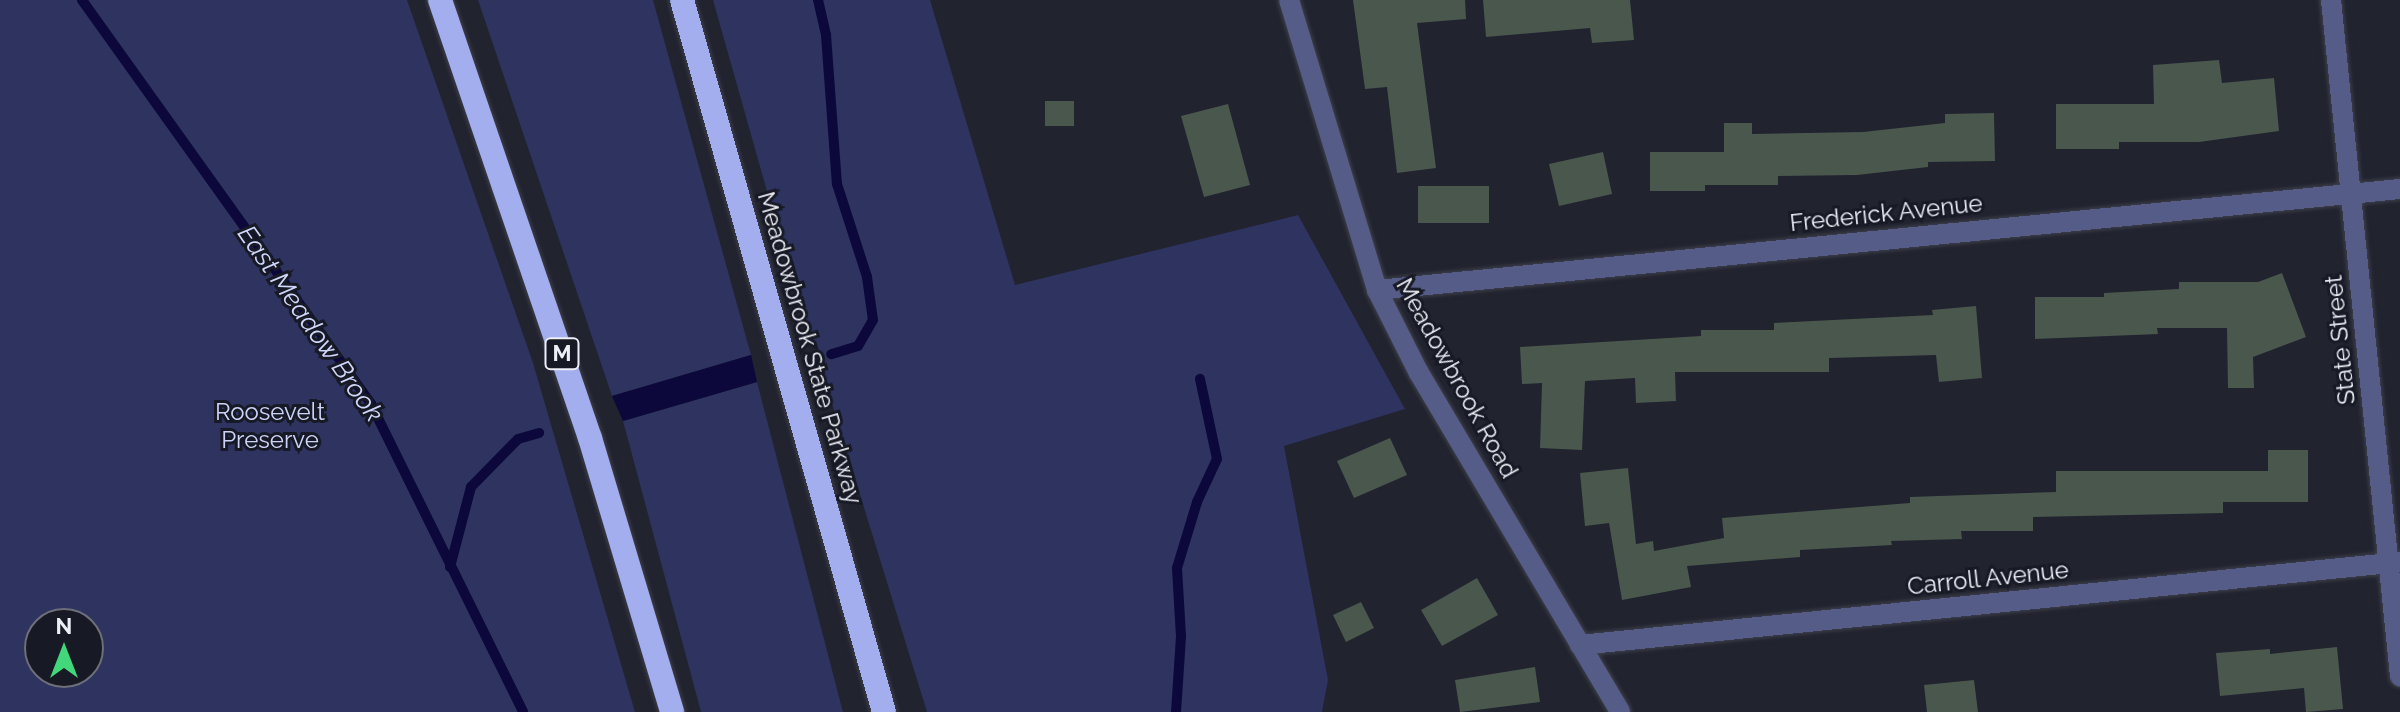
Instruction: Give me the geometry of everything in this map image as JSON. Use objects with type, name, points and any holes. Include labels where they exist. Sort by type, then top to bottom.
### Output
[{"type":"highway","name":"M","points":[[440,0],[590,438],[672,712]]},
{"type":"highway","name":"Meadowbrook State Parkway","points":[[682,0],[884,712]]},
{"type":"street","name":"Meadowbrook Road","points":[[1289,0],[1377,290],[1419,373],[1620,712]]},
{"type":"street","name":"State Street","points":[[2331,0],[2394,563],[2400,676]]},
{"type":"street","name":"Frederick Avenue","points":[[1377,290],[2400,189]]},
{"type":"street","name":"Carroll Avenue","points":[[1580,645],[2394,563]]},
{"type":"green space","name":"Roosevelt Preserve","points":[[0,0],[407,0],[533,363],[635,712],[0,712]]},
{"type":"green space","points":[[478,0],[653,0],[751,355],[612,396]]},
{"type":"green space","points":[[713,0],[930,0],[1015,285],[1298,215],[1405,409],[1284,446],[1328,680],[1322,712],[927,712],[772,209]]},
{"type":"green space","points":[[757,382],[843,712],[701,712],[623,421]]},
{"type":"shaded area","points":[[751,355],[757,382],[623,421],[612,396]]},
{"type":"building","points":[[1353,0],[1465,0],[1466,19],[1417,23],[1436,168],[1397,173],[1387,87],[1365,89]]},
{"type":"building","points":[[1483,0],[1630,0],[1634,40],[1592,43],[1590,28],[1486,37]]},
{"type":"building","points":[[2219,60],[2222,83],[2274,78],[2279,131],[2199,142],[2119,142],[2119,149],[2056,149],[2056,104],[2154,104],[2153,65]]},
{"type":"building","points":[[1045,101],[1074,101],[1074,126],[1045,126]]},
{"type":"building","points":[[1228,104],[1250,185],[1204,197],[1181,116]]},
{"type":"building","points":[[1994,113],[1995,161],[1928,162],[1928,167],[1857,175],[1778,176],[1778,185],[1705,185],[1705,191],[1650,191],[1650,152],[1724,152],[1724,123],[1752,123],[1752,134],[1863,132],[1945,123],[1945,114]]},
{"type":"building","points":[[1603,152],[1612,194],[1559,206],[1549,164]]},
{"type":"building","points":[[1418,186],[1489,186],[1489,223],[1418,223]]},
{"type":"building","points":[[2282,273],[2306,337],[2253,357],[2254,388],[2228,388],[2227,328],[2157,328],[2158,334],[2035,339],[2035,297],[2104,297],[2104,293],[2179,289],[2179,282],[2258,282]]},
{"type":"building","points":[[1976,306],[1982,378],[1939,382],[1936,355],[1829,358],[1829,372],[1675,372],[1676,401],[1636,403],[1635,378],[1585,381],[1582,450],[1540,448],[1542,383],[1522,384],[1520,347],[1701,336],[1701,330],[1774,330],[1774,323],[1933,315],[1932,310]]},
{"type":"building","points":[[1390,438],[1407,475],[1354,498],[1337,461]]},
{"type":"building","points":[[2268,450],[2308,450],[2308,502],[2223,502],[2223,513],[2033,517],[2033,531],[1961,531],[1962,539],[1891,541],[1892,545],[1800,550],[1800,557],[1687,566],[1691,587],[1622,600],[1609,523],[1585,526],[1580,473],[1628,468],[1636,544],[1653,541],[1654,551],[1724,538],[1722,518],[1910,503],[1910,497],[2056,492],[2056,471],[2268,471]]},
{"type":"building","points":[[1477,578],[1498,615],[1442,646],[1421,610]]},
{"type":"building","points":[[1361,602],[1374,628],[1346,642],[1333,615]]},
{"type":"building","points":[[2337,647],[2343,709],[2306,712],[2304,688],[2220,696],[2216,653],[2270,649],[2270,654]]},
{"type":"building","points":[[1535,667],[1540,702],[1460,712],[1455,680]]},
{"type":"building","points":[[1974,680],[1978,712],[1927,712],[1924,685]]},
{"type":"waterway","name":"East Meadow Brook","points":[[82,0],[371,404],[523,712]]},
{"type":"waterway","points":[[818,0],[826,35],[837,184],[867,277],[873,320],[858,346],[831,354]]},
{"type":"waterway","points":[[1176,712],[1181,636],[1177,568],[1197,502],[1217,459],[1200,379]]},
{"type":"waterway","points":[[450,567],[471,487],[518,439],[539,433]]}]
